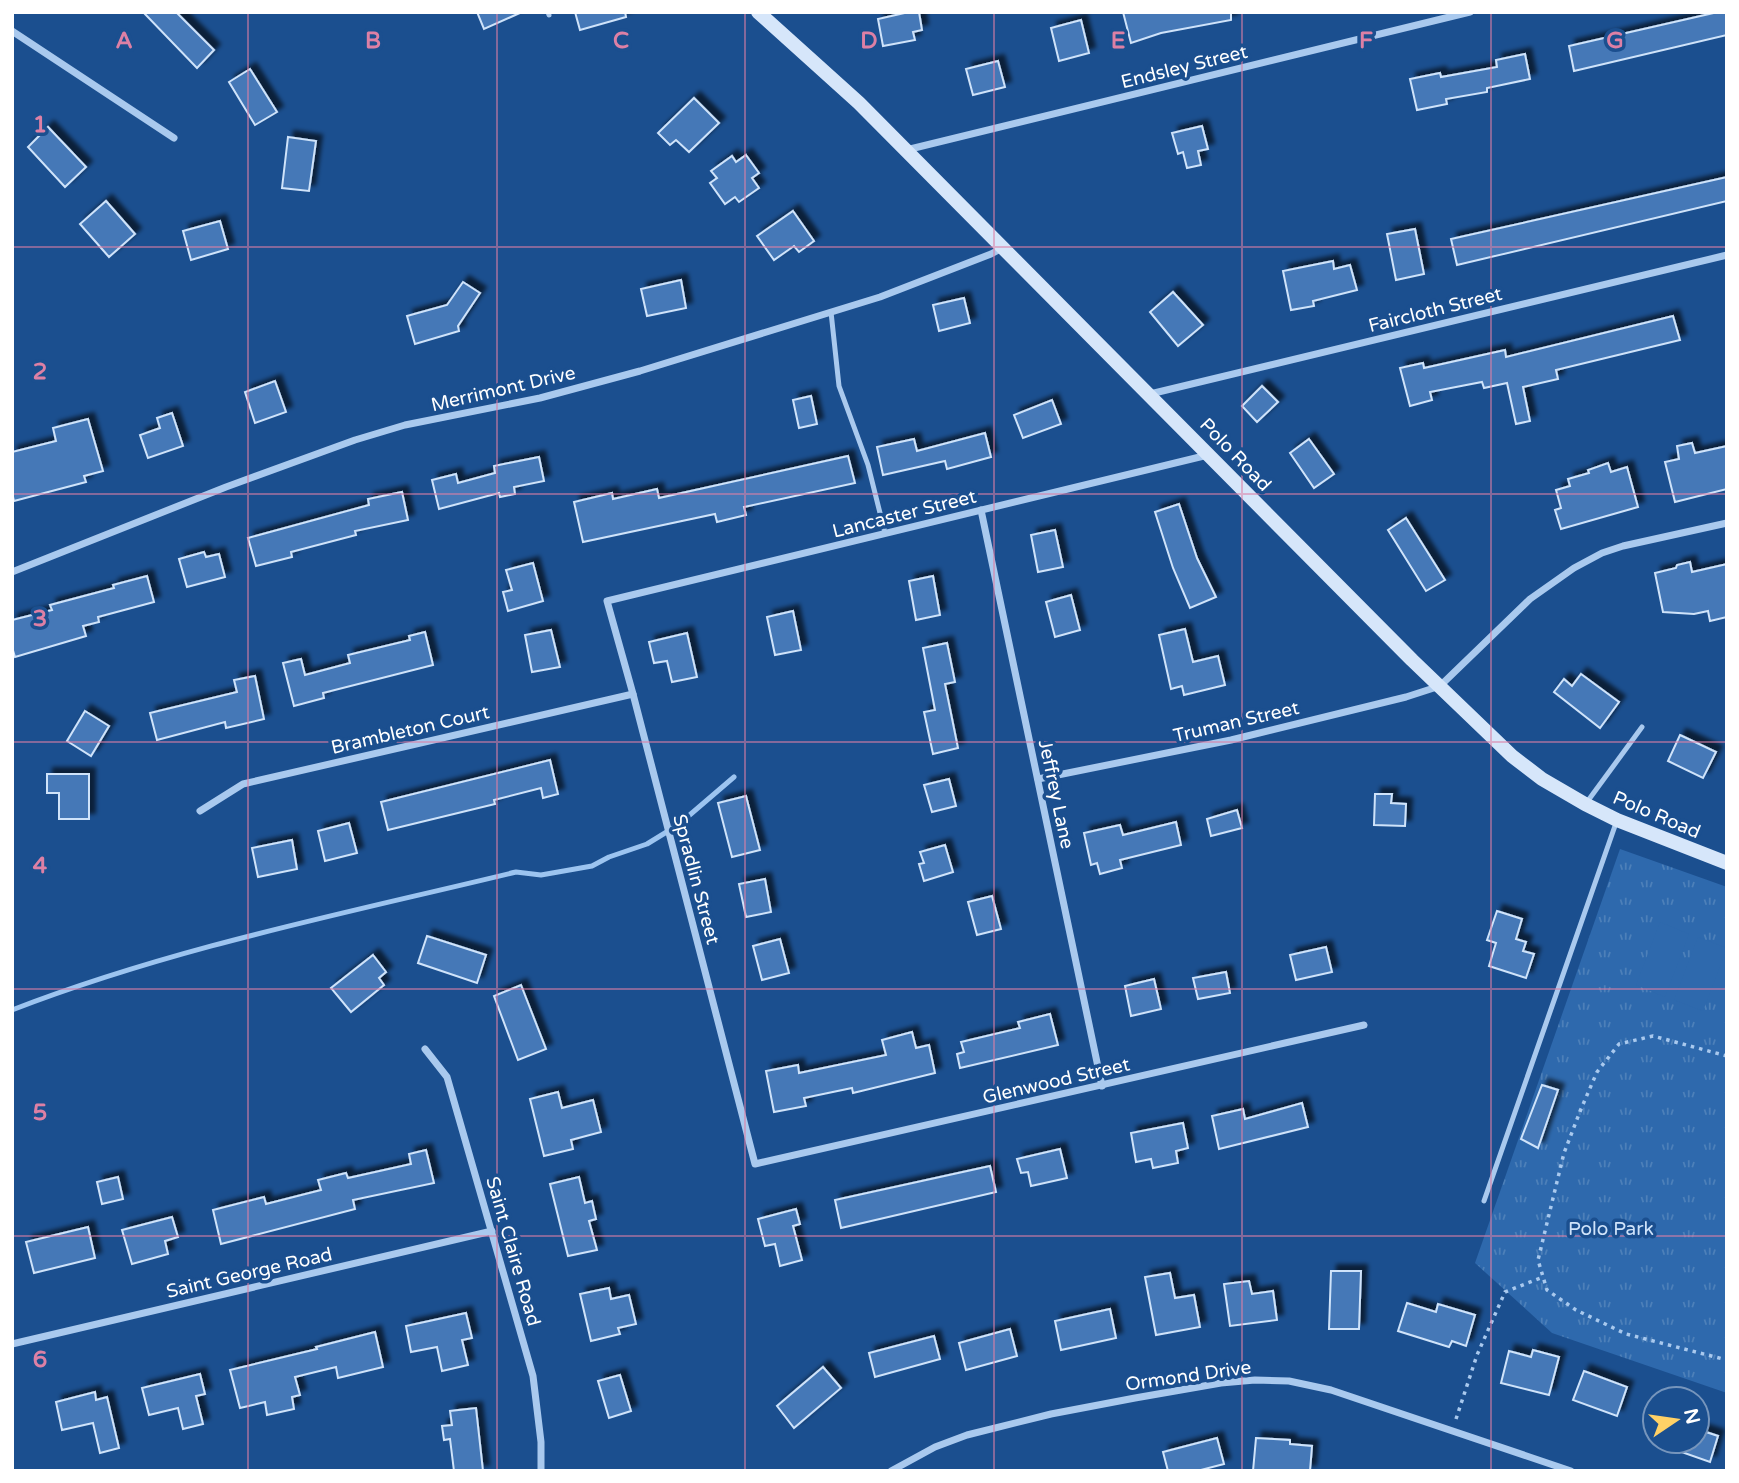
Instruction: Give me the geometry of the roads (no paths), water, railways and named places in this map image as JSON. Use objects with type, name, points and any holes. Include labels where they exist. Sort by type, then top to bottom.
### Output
[{"type":"main road","name":"Polo Road","points":[[758,12],[850,95],[1512,756],[1542,779],[1617,820],[1727,863]]},
{"type":"street","name":"Endsley Street","points":[[905,150],[1470,12]]},
{"type":"street","points":[[12,31],[174,138]]},
{"type":"street","name":"Merrimont Drive","points":[[12,572],[226,487],[355,440],[405,425],[540,398],[640,371],[880,297],[1004,247]]},
{"type":"street","name":"Faircloth Street","points":[[1150,394],[1727,255]]},
{"type":"street","name":"Lancaster Street","points":[[607,601],[1209,455]]},
{"type":"street","name":"Jeffrey Lane","points":[[981,510],[1102,1086]]},
{"type":"street","points":[[1440,686],[1530,599],[1574,568],[1602,553],[1623,546],[1727,523]]},
{"type":"street","name":"Spradlin Street","points":[[607,601],[755,1164]]},
{"type":"street","name":"Truman Street","points":[[1038,779],[1231,740],[1440,686]]},
{"type":"street","name":"Brambleton Court","points":[[200,811],[243,784],[633,694]]},
{"type":"street","name":"Glenwood Street","points":[[755,1164],[1364,1025]]},
{"type":"street","name":"Saint Claire Road","points":[[425,1049],[447,1077],[533,1376],[541,1442],[541,1471]]},
{"type":"street","name":"Saint George Road","points":[[12,1344],[492,1231]]},
{"type":"street","name":"Ormond Drive","points":[[891,1471],[935,1447],[991,1429],[1135,1398],[1255,1380],[1289,1381],[1331,1390],[1571,1471]]},
{"type":"lane","points":[[831,312],[839,386],[867,465],[885,533]]},
{"type":"lane","points":[[1585,804],[1642,727]]},
{"type":"lane","points":[[1484,1201],[1617,820]]},
{"type":"waterway","points":[[12,1010],[136,968],[262,933],[516,872],[541,875],[592,866],[647,844],[678,825],[734,777]]},
{"type":"park label","name":"Polo Park","points":[[1611,1228]]}]
